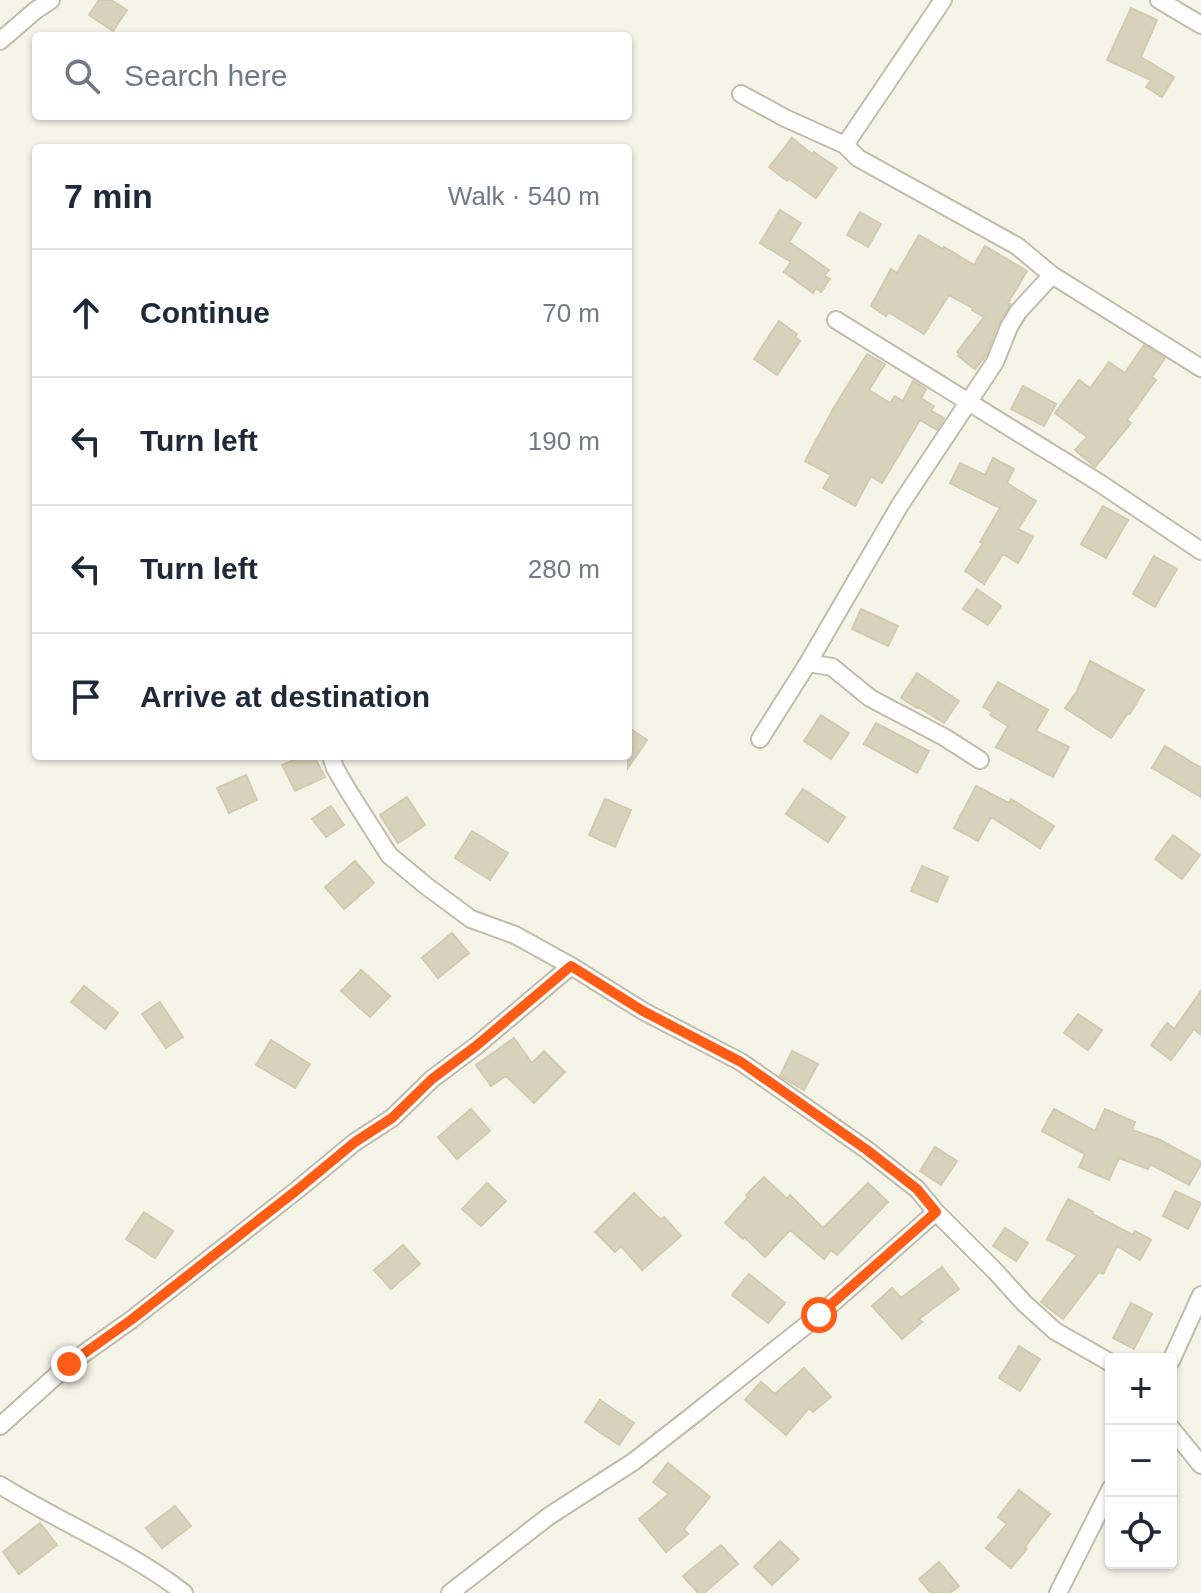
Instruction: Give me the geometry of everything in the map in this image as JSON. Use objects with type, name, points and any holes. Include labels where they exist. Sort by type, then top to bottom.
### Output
[{"type":"street","points":[[0,41],[30,5],[51,0]]},
{"type":"street","points":[[845,145],[943,0]]},
{"type":"street","points":[[1159,0],[1201,25]]},
{"type":"street","points":[[741,94],[845,145],[858,158],[1017,246],[1052,275],[1201,368]]},
{"type":"street","points":[[760,739],[900,505],[995,362],[1018,312],[1052,275]]},
{"type":"street","points":[[836,320],[1098,482],[1201,551]]},
{"type":"street","points":[[808,663],[832,667],[870,698],[980,760]]},
{"type":"street","points":[[332,760],[389,855],[425,885],[471,919],[515,935],[643,1011],[741,1062],[917,1189],[1024,1303],[1055,1331],[1105,1360]]},
{"type":"street","points":[[0,1426],[69,1364],[131,1320],[355,1142],[392,1118],[432,1079],[571,966]]},
{"type":"street","points":[[450,1593],[549,1516],[633,1462],[697,1412],[819,1315],[936,1212]]},
{"type":"street","points":[[1175,1353],[1201,1295]]},
{"type":"street","points":[[1177,1435],[1201,1465]]},
{"type":"street","points":[[0,1485],[156,1571],[184,1593]]},
{"type":"street","points":[[1058,1593],[1106,1497]]},
{"type":"building","points":[[99,0],[111,0],[127,10],[113,31],[89,15]]},
{"type":"building","points":[[1131,8],[1157,20],[1141,57],[1174,77],[1162,97],[1146,87],[1151,80],[1107,60]]},
{"type":"building","points":[[792,138],[837,168],[816,198],[769,167]]},
{"type":"building","points":[[780,210],[801,223],[789,242],[829,270],[824,276],[830,279],[821,292],[816,288],[813,293],[784,272],[791,262],[760,243]]},
{"type":"building","points":[[860,212],[881,224],[868,247],[847,235]]},
{"type":"building","points":[[919,235],[974,265],[985,246],[1027,271],[1008,303],[986,355],[975,369],[957,352],[984,317],[973,308],[949,295],[924,334],[888,312],[886,316],[871,306],[891,269],[897,273]]},
{"type":"building","points":[[779,321],[797,334],[795,337],[800,341],[777,375],[754,359]]},
{"type":"building","points":[[1144,345],[1165,358],[1152,377],[1156,380],[1127,420],[1131,423],[1095,467],[1075,450],[1087,437],[1055,413],[1079,380],[1090,388],[1109,362],[1125,373]]},
{"type":"building","points":[[867,354],[885,364],[869,390],[890,403],[895,396],[903,401],[913,381],[926,389],[921,398],[934,406],[931,411],[944,418],[937,430],[920,420],[882,483],[871,476],[855,506],[823,488],[831,475],[805,461]]},
{"type":"building","points":[[1023,386],[1056,404],[1044,426],[1011,409]]},
{"type":"building","points":[[993,458],[1014,469],[1007,483],[1036,501],[1018,529],[1033,537],[1018,563],[1003,554],[984,584],[965,571],[1000,508],[950,483],[960,463],[985,475]]},
{"type":"building","points":[[1103,506],[1128,520],[1106,558],[1081,544]]},
{"type":"building","points":[[1154,556],[1177,569],[1155,607],[1133,594]]},
{"type":"building","points":[[977,589],[1001,606],[988,625],[963,609]]},
{"type":"building","points":[[861,609],[898,626],[888,646],[852,629]]},
{"type":"building","points":[[1090,661],[1144,690],[1111,738],[1065,708],[1077,691]]},
{"type":"building","points":[[917,673],[959,701],[944,723],[901,698]]},
{"type":"building","points":[[998,682],[1048,710],[1036,731],[1069,747],[1053,777],[996,747],[1008,726],[983,707]]},
{"type":"building","points":[[821,715],[849,733],[831,759],[804,741]]},
{"type":"building","points":[[876,723],[929,751],[917,773],[864,744]]},
{"type":"building","points":[[632,730],[647,740],[628,768],[628,760],[632,760]]},
{"type":"building","points":[[1165,746],[1201,768],[1201,797],[1152,768]]},
{"type":"building","points":[[293,760],[316,760],[325,777],[295,791],[282,765]]},
{"type":"building","points":[[246,775],[257,800],[229,813],[217,788]]},
{"type":"building","points":[[976,786],[1009,803],[1011,799],[1054,826],[1040,848],[991,817],[978,841],[954,828]]},
{"type":"building","points":[[803,789],[845,817],[828,842],[786,814]]},
{"type":"building","points":[[407,797],[425,825],[398,843],[380,815]]},
{"type":"building","points":[[605,799],[631,810],[615,847],[589,835]]},
{"type":"building","points":[[331,806],[344,825],[326,837],[312,819]]},
{"type":"building","points":[[472,831],[508,853],[490,880],[455,858]]},
{"type":"building","points":[[1173,835],[1200,855],[1182,879],[1155,859]]},
{"type":"building","points":[[355,861],[374,883],[344,909],[325,887]]},
{"type":"building","points":[[922,866],[948,877],[937,902],[911,891]]},
{"type":"building","points":[[452,933],[469,953],[438,978],[422,958]]},
{"type":"building","points":[[361,970],[390,996],[370,1017],[341,991]]},
{"type":"building","points":[[84,986],[118,1013],[105,1029],[71,1002]]},
{"type":"building","points":[[1201,991],[1201,1035],[1194,1029],[1171,1060],[1151,1045],[1167,1023],[1174,1029]]},
{"type":"building","points":[[160,1002],[183,1037],[166,1048],[142,1014]]},
{"type":"building","points":[[1078,1014],[1102,1030],[1088,1050],[1064,1033]]},
{"type":"building","points":[[514,1038],[532,1063],[544,1051],[565,1072],[534,1103],[506,1076],[491,1086],[476,1065]]},
{"type":"building","points":[[271,1040],[310,1064],[295,1088],[256,1065]]},
{"type":"building","points":[[792,1051],[818,1064],[804,1090],[780,1076]]},
{"type":"building","points":[[471,1109],[490,1131],[457,1159],[438,1137]]},
{"type":"building","points":[[1054,1109],[1095,1131],[1105,1109],[1135,1122],[1132,1130],[1158,1139],[1201,1164],[1189,1185],[1150,1164],[1148,1169],[1119,1158],[1109,1180],[1079,1167],[1085,1154],[1042,1131]]},
{"type":"building","points":[[935,1147],[957,1161],[941,1185],[920,1171]]},
{"type":"building","points":[[764,1177],[787,1199],[790,1195],[823,1228],[868,1183],[888,1202],[837,1255],[831,1250],[824,1259],[790,1230],[765,1257],[725,1223]]},
{"type":"building","points":[[487,1183],[506,1201],[481,1226],[462,1209]]},
{"type":"building","points":[[1175,1191],[1201,1203],[1188,1229],[1163,1216]]},
{"type":"building","points":[[634,1193],[661,1220],[664,1217],[681,1236],[642,1270],[621,1246],[615,1252],[595,1232]]},
{"type":"building","points":[[1068,1199],[1133,1235],[1135,1231],[1151,1240],[1140,1260],[1117,1246],[1103,1274],[1099,1272],[1063,1319],[1041,1302],[1077,1255],[1047,1239]]},
{"type":"building","points":[[144,1212],[173,1231],[155,1258],[126,1239]]},
{"type":"building","points":[[1005,1228],[1028,1243],[1016,1261],[993,1246]]},
{"type":"building","points":[[403,1245],[420,1264],[391,1289],[374,1270]]},
{"type":"building","points":[[942,1267],[959,1289],[919,1319],[922,1322],[902,1339],[872,1306],[892,1288],[901,1298]]},
{"type":"building","points":[[749,1274],[785,1303],[768,1323],[732,1295]]},
{"type":"building","points":[[1131,1303],[1152,1314],[1134,1349],[1113,1338]]},
{"type":"building","points":[[1019,1346],[1040,1359],[1020,1391],[999,1378]]},
{"type":"building","points":[[804,1368],[831,1397],[813,1412],[809,1408],[786,1435],[745,1400],[761,1382],[775,1394]]},
{"type":"building","points":[[600,1400],[634,1423],[619,1445],[585,1422]]},
{"type":"building","points":[[668,1463],[710,1497],[684,1529],[688,1534],[666,1552],[639,1519],[669,1494],[653,1482]]},
{"type":"building","points":[[1019,1490],[1050,1514],[1011,1568],[986,1548],[1007,1524],[998,1517]]},
{"type":"building","points":[[175,1506],[191,1526],[162,1548],[146,1528]]},
{"type":"building","points":[[40,1523],[57,1545],[19,1574],[3,1552]]},
{"type":"building","points":[[780,1541],[799,1559],[772,1585],[754,1567]]},
{"type":"building","points":[[721,1545],[738,1564],[704,1593],[698,1593],[683,1576]]},
{"type":"building","points":[[939,1562],[959,1586],[950,1593],[931,1593],[919,1579]]},
{"type":"route","points":[[69,1364],[131,1320],[355,1142],[392,1118],[432,1079],[571,966],[643,1011],[741,1062],[867,1150],[917,1189],[936,1212],[819,1315]]}]
